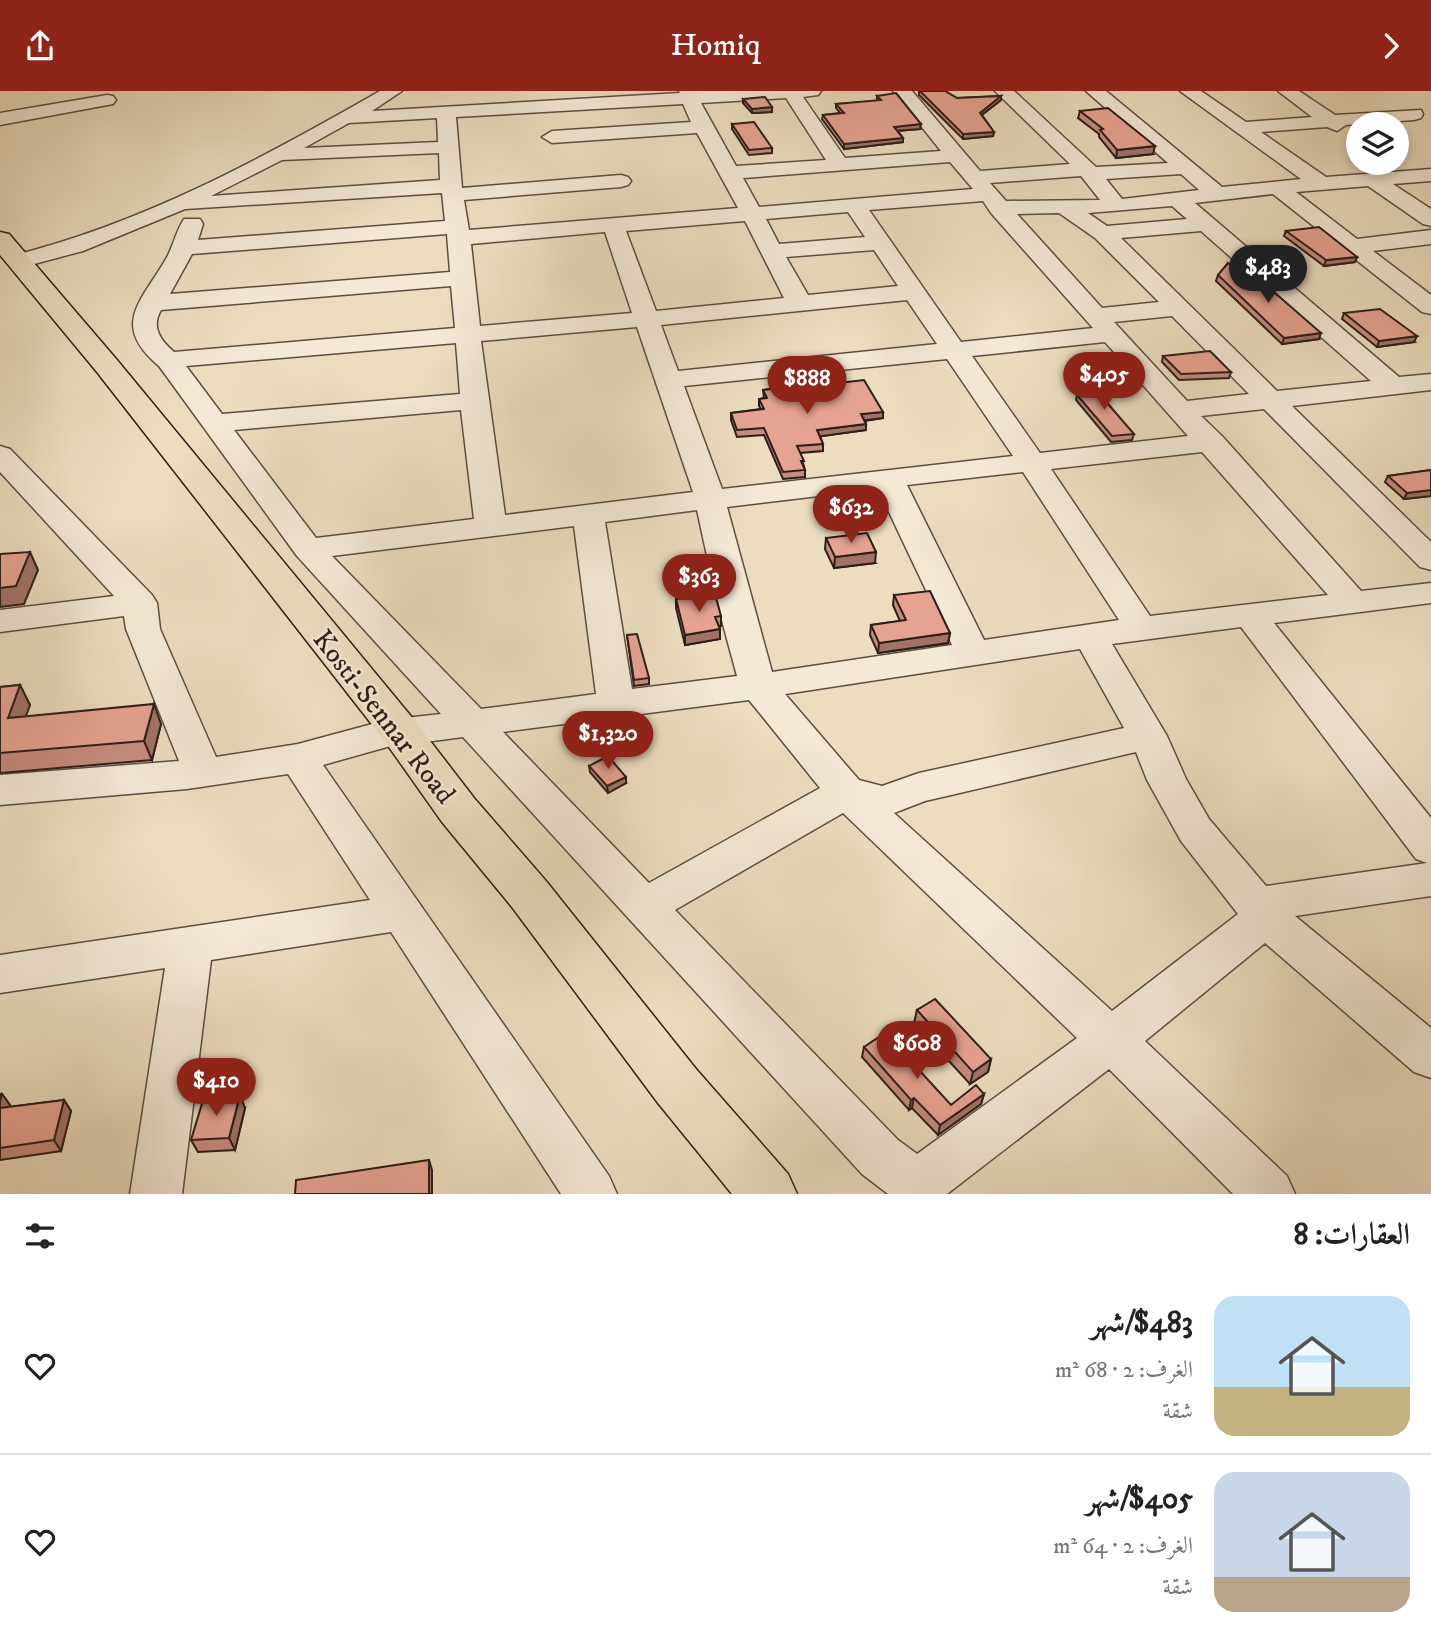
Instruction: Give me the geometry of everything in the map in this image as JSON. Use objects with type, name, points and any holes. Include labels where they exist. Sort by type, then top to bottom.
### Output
[{"type":"highway","name":"Kosti-Sennar Road","points":[[10,250],[107,366],[399,730],[677,1086],[768,1194]]},
{"type":"street","points":[[10,250],[99,237],[175,205],[275,156],[393,91]]},
{"type":"street","points":[[346,118],[689,94],[741,97],[811,91]]},
{"type":"street","points":[[902,91],[987,194],[1352,601]]},
{"type":"street","points":[[1004,91],[1089,172],[1116,205]]},
{"type":"street","points":[[1095,91],[1218,195]]},
{"type":"street","points":[[1189,91],[1322,184]]},
{"type":"street","points":[[1287,91],[1346,130]]},
{"type":"street","points":[[790,92],[839,164]]},
{"type":"street","points":[[689,94],[694,111],[800,304]]},
{"type":"street","points":[[1385,97],[1431,125]]},
{"type":"street","points":[[0,119],[107,100]]},
{"type":"street","points":[[545,106],[564,185]]},
{"type":"street","points":[[446,113],[451,190],[458,233],[474,401],[491,526]]},
{"type":"street","points":[[1242,128],[1414,114]]},
{"type":"street","points":[[552,137],[704,127]]},
{"type":"street","points":[[606,134],[621,181],[624,223],[647,319],[710,499],[734,602],[758,686],[846,792],[1111,1040],[1269,1194]]},
{"type":"street","points":[[275,156],[447,147]]},
{"type":"street","points":[[730,173],[954,156]]},
{"type":"street","points":[[184,248],[624,223],[854,205],[987,194],[1089,172],[1185,168]]},
{"type":"street","points":[[987,194],[1065,207],[1116,205],[1277,187],[1424,175]]},
{"type":"street","points":[[1373,180],[1421,204],[1431,219]]},
{"type":"street","points":[[175,205],[621,181]]},
{"type":"street","points":[[1277,187],[1431,307]]},
{"type":"street","points":[[1177,199],[1418,387]]},
{"type":"street","points":[[199,204],[184,248],[145,316],[148,343],[168,360],[217,423],[308,549],[880,1157],[911,1180],[929,1176],[1111,1040],[1266,916],[1267,903],[1431,879]]},
{"type":"street","points":[[854,205],[1031,461],[1141,628]]},
{"type":"street","points":[[1065,207],[1103,233],[1431,561]]},
{"type":"street","points":[[1103,233],[1206,224]]},
{"type":"street","points":[[1353,246],[1431,237]]},
{"type":"street","points":[[773,251],[881,243]]},
{"type":"street","points":[[151,303],[462,278]]},
{"type":"street","points":[[168,360],[647,319],[914,292]]},
{"type":"street","points":[[667,380],[953,350],[1103,325],[1178,308]]},
{"type":"street","points":[[1178,410],[1418,387]]},
{"type":"street","points":[[217,423],[474,401]]},
{"type":"street","points":[[308,549],[1031,461],[1212,442]]},
{"type":"street","points":[[0,455],[140,603],[143,629],[203,771]]},
{"type":"street","points":[[888,478],[973,653]]},
{"type":"street","points":[[588,515],[615,703]]},
{"type":"street","points":[[0,790],[203,771],[298,758],[399,730],[758,686],[1141,628],[1352,601],[1423,603]]},
{"type":"street","points":[[0,621],[140,603]]},
{"type":"street","points":[[1250,615],[1431,848]]},
{"type":"street","points":[[1090,636],[1148,736],[1167,779],[1195,830],[1266,916],[1431,1057]]},
{"type":"street","points":[[643,907],[846,792],[883,801],[919,788],[1148,736]]},
{"type":"street","points":[[298,758],[591,1194]]},
{"type":"street","points":[[0,974],[403,913]]},
{"type":"street","points":[[156,1194],[191,944]]},
{"type":"building","points":[[920,91],[945,91],[957,98],[1001,96],[980,113],[994,132],[963,134]]},
{"type":"building","points":[[896,93],[921,124],[894,127],[903,138],[844,144],[823,115],[844,113],[836,104],[881,100],[877,96]]},
{"type":"building","points":[[765,97],[772,107],[752,109],[743,99]]},
{"type":"building","points":[[1108,108],[1155,146],[1117,150],[1100,130],[1103,129],[1080,111]]},
{"type":"building","points":[[754,122],[772,148],[749,150],[732,124]]},
{"type":"building","points":[[1319,227],[1357,257],[1326,260],[1286,231]]},
{"type":"building","points":[[1228,263],[1262,290],[1275,293],[1321,333],[1284,338],[1218,275]]},
{"type":"building","points":[[1380,309],[1417,336],[1379,341],[1344,313]]},
{"type":"building","points":[[1210,351],[1231,372],[1181,374],[1163,356]]},
{"type":"building","points":[[837,380],[839,383],[864,380],[883,412],[861,414],[866,424],[817,430],[823,444],[797,446],[805,470],[783,472],[764,428],[737,430],[731,413],[764,409],[759,399],[767,398],[763,390]]},
{"type":"building","points":[[1090,383],[1134,434],[1112,436],[1077,395]]},
{"type":"building","points":[[1431,470],[1431,490],[1407,493],[1388,476]]},
{"type":"building","points":[[867,533],[876,552],[835,557],[826,538]]},
{"type":"building","points":[[30,552],[16,586],[0,588],[0,554]]},
{"type":"building","points":[[930,591],[950,633],[879,643],[871,625],[906,620],[894,595]]},
{"type":"building","points":[[715,594],[721,616],[715,617],[720,629],[685,635],[676,599]]},
{"type":"building","points":[[637,634],[649,678],[634,680],[627,635]]},
{"type":"building","points":[[20,685],[8,718],[154,704],[144,741],[0,753],[0,687]]},
{"type":"building","points":[[608,756],[626,777],[607,786],[589,766]]},
{"type":"building","points":[[935,999],[991,1059],[973,1072],[917,1010]]},
{"type":"building","points":[[885,1033],[951,1105],[976,1085],[984,1094],[940,1125],[914,1098],[911,1100],[864,1047]]},
{"type":"building","points":[[240,1095],[229,1138],[191,1140],[204,1097]]},
{"type":"building","points":[[64,1100],[54,1140],[0,1148],[0,1108]]},
{"type":"building","points":[[429,1160],[429,1194],[295,1194],[296,1180]]}]
